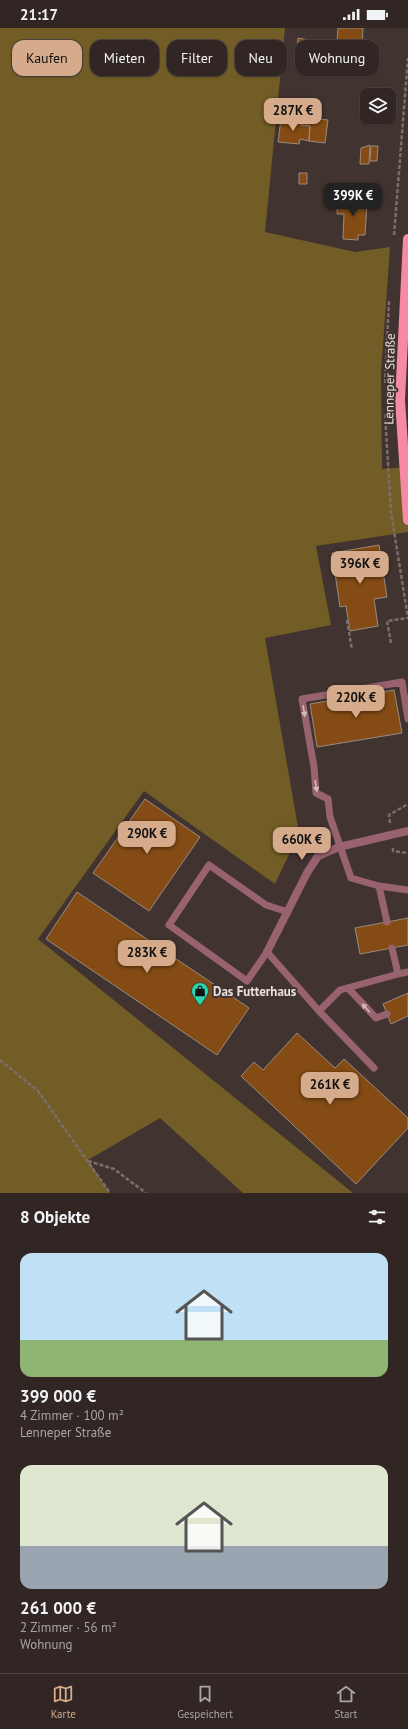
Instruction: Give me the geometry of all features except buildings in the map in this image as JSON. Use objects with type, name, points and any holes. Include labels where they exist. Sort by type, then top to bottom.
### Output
[{"type":"main road","name":"Lenneper Straße","points":[[408,239],[400,400],[408,520]]},
{"type":"street","points":[[267,952],[314,860],[339,846],[408,831]]},
{"type":"lane","points":[[408,719],[402,682],[302,699],[314,767],[316,793],[328,799],[330,818],[351,878],[379,886],[408,890]]},
{"type":"lane","points":[[288,912],[266,905],[209,865],[169,925],[248,981],[267,952],[319,1011],[374,1068]]},
{"type":"lane","points":[[379,886],[386,922]]},
{"type":"lane","points":[[392,948],[398,974]]},
{"type":"lane","points":[[319,1011],[340,990],[408,972]]},
{"type":"lane","points":[[348,988],[376,1018],[387,1014]]},
{"type":"path","points":[[391,643],[387,621],[408,618],[394,533]]},
{"type":"path","points":[[347,620],[352,650]]},
{"type":"path","points":[[389,816],[408,804]]},
{"type":"path","points":[[393,852],[408,853]]},
{"type":"path","points":[[0,1060],[38,1091],[110,1193]]},
{"type":"path","points":[[88,1160],[114,1169],[146,1193]]},
{"type":"shaded area","points":[[0,28],[285,28],[284,40],[235,40],[235,76],[280,76],[265,232],[355,252],[390,247],[381,373],[382,469],[408,467],[408,532],[316,546],[331,625],[265,638],[299,833],[275,884],[144,791],[38,939],[353,1193],[243,1193],[160,1118],[88,1160],[110,1193],[0,1193]]},
{"type":"place","name":"Das Futterhaus","points":[[200,1006]]}]
